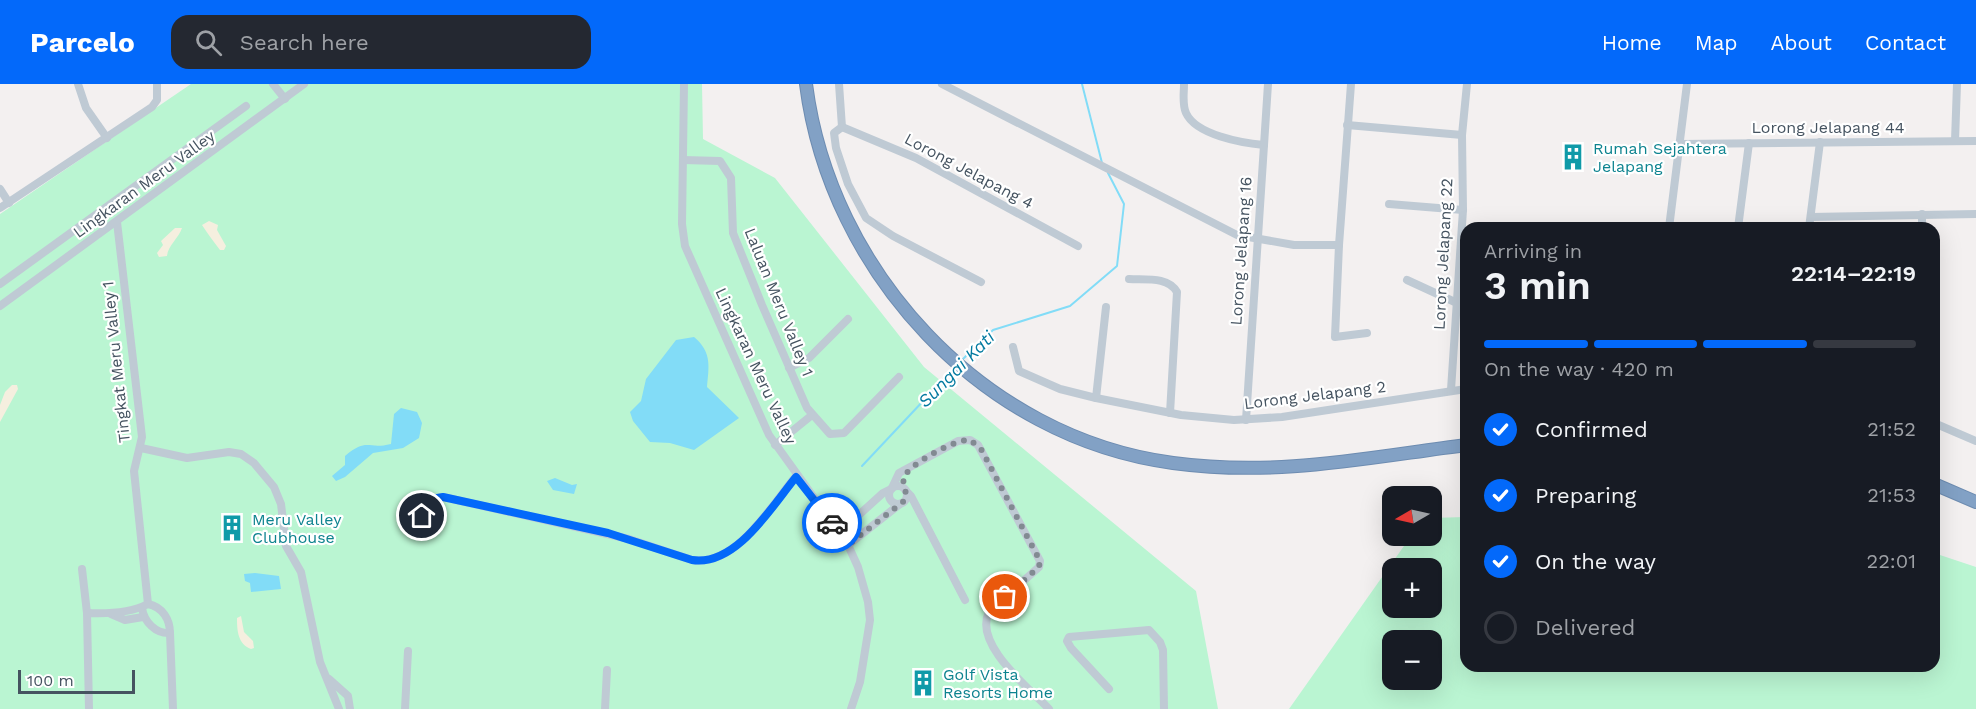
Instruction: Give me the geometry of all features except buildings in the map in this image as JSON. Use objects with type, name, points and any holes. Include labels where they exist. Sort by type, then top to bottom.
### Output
[{"type":"highway","points":[[806,84],[816,140],[825,165],[850,226],[876,273],[905,311],[941,348],[975,378],[1021,409],[1072,435],[1118,452],[1173,463],[1240,468],[1306,467],[1460,445]]},
{"type":"highway","points":[[813,84],[825,165]]},
{"type":"highway","points":[[1940,487],[1976,502]]},
{"type":"street","points":[[78,84],[86,108],[107,138]]},
{"type":"street","points":[[0,208],[155,105],[158,95],[157,84]]},
{"type":"street","points":[[273,84],[285,99]]},
{"type":"street","name":"Lingkaran Meru Valley","points":[[0,306],[285,99],[292,88],[304,84]]},
{"type":"street","name":"Lingkaran Meru Valley","points":[[684,84],[682,224],[685,246],[775,446],[848,545],[862,580],[870,611],[860,682],[851,709]]},
{"type":"street","points":[[839,84],[842,127],[834,133],[836,148],[854,199],[866,218],[893,236],[981,282]]},
{"type":"street","points":[[942,84],[1237,235],[1257,241],[1293,245],[1339,244]]},
{"type":"street","points":[[1184,84],[1184,108],[1191,121],[1234,142],[1264,145]]},
{"type":"street","name":"Lorong Jelapang 16","points":[[1246,420],[1268,84]]},
{"type":"street","points":[[1351,84],[1339,244],[1335,337],[1366,333]]},
{"type":"street","name":"Lorong Jelapang 22","points":[[1463,222],[1462,135],[1467,84]]},
{"type":"street","points":[[1670,222],[1687,84]]},
{"type":"street","points":[[1955,141],[1957,84]]},
{"type":"street","points":[[0,284],[157,173],[246,106]]},
{"type":"street","points":[[1347,125],[1462,135]]},
{"type":"street","name":"Lorong Jelapang 4","points":[[842,127],[916,158],[1078,246]]},
{"type":"street","name":"Lorong Jelapang 44","points":[[1680,144],[1976,141]]},
{"type":"street","points":[[1810,222],[1820,142]]},
{"type":"street","points":[[1739,222],[1749,143]]},
{"type":"street","name":"Laluan Meru Valley 1","points":[[683,159],[720,161],[729,173],[732,184],[733,233],[789,368],[812,415],[830,434],[844,433],[899,377]]},
{"type":"street","points":[[157,173],[167,186]]},
{"type":"street","points":[[0,189],[9,202]]},
{"type":"street","points":[[1389,204],[1464,210]]},
{"type":"street","points":[[1922,214],[1922,222]]},
{"type":"street","points":[[1811,217],[1976,214]]},
{"type":"street","name":"Tingkat Meru Valley 1","points":[[117,222],[142,437],[134,471],[144,610]]},
{"type":"street","name":"Lorong Jelapang 22","points":[[1451,390],[1460,263]]},
{"type":"street","points":[[1129,279],[1167,282],[1177,292],[1170,413]]},
{"type":"street","points":[[1407,280],[1457,303]]},
{"type":"street","points":[[1096,398],[1106,307]]},
{"type":"street","points":[[789,368],[809,358],[848,319]]},
{"type":"street","name":"Lorong Jelapang 2","points":[[1013,347],[1017,366],[1023,374],[1066,391],[1170,413],[1246,420],[1282,417],[1460,389]]},
{"type":"street","points":[[775,446],[812,415]]},
{"type":"street","points":[[1940,426],[1976,441]]},
{"type":"street","points":[[916,510],[890,500],[897,476],[962,440],[975,442],[981,449],[1040,561],[1039,567],[989,612],[987,637],[998,654],[1049,709]]},
{"type":"street","points":[[141,448],[187,458],[235,452],[247,457],[274,487],[281,504],[284,538],[303,580],[315,644],[339,709]]},
{"type":"street","points":[[848,545],[901,503],[906,496],[903,479],[908,470]]},
{"type":"street","points":[[414,530],[432,499],[443,497],[608,533],[692,560],[702,561],[738,546],[796,477]]},
{"type":"street","points":[[839,533],[883,493],[898,486],[905,490],[965,600]]},
{"type":"street","points":[[857,518],[867,531]]},
{"type":"street","points":[[82,569],[87,613],[89,709]]},
{"type":"street","points":[[87,613],[111,614],[125,620],[153,605],[168,618],[173,709]]},
{"type":"street","points":[[144,610],[161,633],[170,633]]},
{"type":"street","points":[[1109,689],[1071,648],[1067,641],[1068,637],[1149,630],[1160,642],[1163,650],[1164,709]]},
{"type":"street","points":[[405,709],[408,651]]},
{"type":"street","points":[[605,709],[607,669]]},
{"type":"street","points":[[327,677],[348,696],[350,709]]},
{"type":"green space","points":[[191,84],[702,84],[703,139],[775,178],[924,367],[1196,591],[1218,709],[0,709],[0,214]]},
{"type":"green space","points":[[1460,517],[1460,672],[1940,672],[1940,555],[1976,567],[1976,709],[1289,709],[1382,577],[1382,618],[1442,618],[1442,558],[1395,558],[1404,546],[1442,546],[1442,518]]},
{"type":"sand","points":[[209,221],[218,225],[217,230],[226,246],[224,250],[220,250],[202,225]]},
{"type":"sand","points":[[175,228],[182,228],[169,248],[167,256],[159,257],[157,253],[163,245],[161,241]]},
{"type":"sand","points":[[12,385],[17,385],[18,389],[0,422],[0,405],[5,392]]},
{"type":"sand","points":[[241,616],[244,632],[253,641],[254,648],[251,649],[243,644],[239,636],[237,618]]},
{"type":"water","points":[[694,337],[707,354],[709,366],[707,387],[739,418],[694,450],[670,443],[650,442],[633,421],[630,412],[641,401],[646,379],[676,340]]},
{"type":"water","points":[[401,408],[417,412],[422,423],[419,438],[403,448],[373,453],[345,477],[336,481],[332,476],[345,465],[345,456],[353,450],[363,445],[391,444],[394,414]]},
{"type":"water","points":[[555,478],[572,485],[577,484],[574,494],[553,490],[547,481]]},
{"type":"water","points":[[244,574],[279,576],[281,589],[251,592],[250,583],[245,581]]},
{"type":"waterway","name":"Sungai Kati","points":[[1082,84],[1102,163]]},
{"type":"waterway","name":"Sungai Kati","points":[[963,359],[993,330],[1070,306],[1117,266],[1124,204],[1108,173]]},
{"type":"waterway","name":"Sungai Kati","points":[[862,466],[957,365]]},
{"type":"way so far","points":[[832,523],[848,545],[904,501],[906,494],[903,479],[908,470],[958,441],[975,442],[981,449],[1040,561],[1039,567],[1005,597]]},
{"type":"place","name":"Rumah Sejahtera Jelapang","points":[[1573,157]]},
{"type":"place","name":"Meru Valley Clubhouse","points":[[232,528]]},
{"type":"place","name":"Golf Vista Resorts Home","points":[[923,683]]},
{"type":"route","points":[[422,516],[432,499],[443,497],[608,533],[692,560],[702,561],[738,546],[796,477],[832,523]]}]
